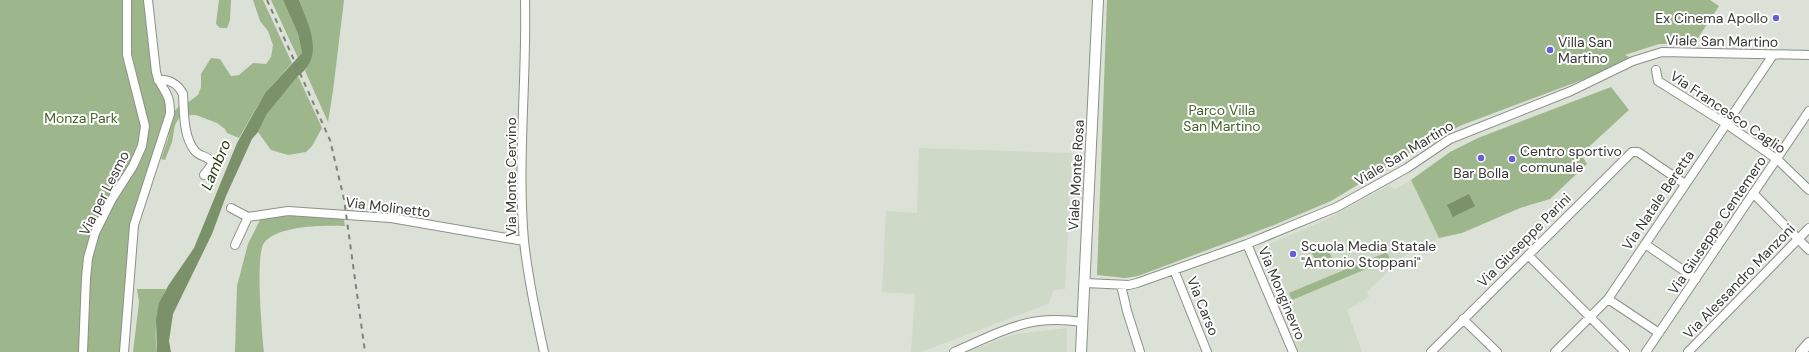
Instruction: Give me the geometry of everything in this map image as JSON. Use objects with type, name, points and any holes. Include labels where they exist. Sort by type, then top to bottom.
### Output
[{"type":"main road","name":"Viale Monte Rosa","points":[[1081,352],[1098,0]]},
{"type":"main road","points":[[1801,352],[1809,343]]},
{"type":"street","name":"Via per Lesmo","points":[[83,352],[86,278],[91,245],[95,233],[112,199],[133,166],[142,146],[145,126],[127,54],[127,0]]},
{"type":"street","points":[[124,352],[134,225],[170,114],[171,103],[168,95],[158,80],[155,68],[148,0]]},
{"type":"street","name":"Via Monte Cervino","points":[[525,0],[522,183],[524,241],[544,352]]},
{"type":"street","name":"Viale San Martino","points":[[1085,283],[1121,285],[1137,283],[1247,244],[1337,207],[1407,168],[1450,140],[1462,134],[1571,91],[1647,55],[1662,52],[1809,55]]},
{"type":"street","name":"Via Natale Beretta","points":[[1555,352],[1591,318],[1608,299],[1725,123],[1773,54]]},
{"type":"street","name":"Via Francesco Caglio","points":[[1656,70],[1658,81],[1725,123],[1778,160],[1809,190]]},
{"type":"street","points":[[158,80],[168,80],[181,89],[183,94],[186,127],[190,143],[198,154],[209,158],[214,163],[204,175]]},
{"type":"street","name":"Via Giuseppe Centemero","points":[[1646,352],[1753,193],[1778,160],[1809,112]]},
{"type":"street","name":"Via Giuseppe Parini","points":[[1431,352],[1632,152],[1638,152],[1685,184]]},
{"type":"street","points":[[1753,193],[1809,250]]},
{"type":"street","points":[[231,208],[248,216],[235,245]]},
{"type":"street","name":"Via Molinetto","points":[[248,216],[288,211],[391,218],[524,241]]},
{"type":"street","name":"Via Alessandro Manzoni","points":[[1688,352],[1809,228]]},
{"type":"street","name":"Via Monginevro","points":[[1247,244],[1293,352]]},
{"type":"street","points":[[1645,244],[1696,279]]},
{"type":"street","points":[[1528,255],[1625,352]]},
{"type":"street","name":"Via Carso","points":[[1174,270],[1207,352]]},
{"type":"street","points":[[1121,285],[1127,311],[1140,352]]},
{"type":"street","points":[[1608,299],[1659,333]]},
{"type":"street","points":[[1463,319],[1496,352]]},
{"type":"street","points":[[954,352],[1013,328],[1038,321],[1056,320],[1083,322]]},
{"type":"shaded area","points":[[283,0],[299,0],[307,20],[312,40],[313,50],[311,60],[267,114],[258,132],[252,139],[226,196],[212,234],[173,314],[169,341],[171,352],[157,352],[156,320],[159,303],[168,286],[194,248],[237,143],[265,93],[302,53],[298,34]]},
{"type":"shaded area","points":[[919,148],[1072,153],[1065,289],[1054,290],[1048,304],[921,352],[911,352],[915,294],[882,292],[886,211],[917,213]]},
{"type":"shaded area","points":[[1411,180],[1439,238],[1395,261],[1396,264],[1367,292],[1369,297],[1347,310],[1362,352],[1298,352],[1293,336],[1297,334],[1275,283],[1271,284],[1265,270],[1270,268],[1260,248],[1323,221],[1388,186],[1396,189]]},
{"type":"shaded area","points":[[1469,194],[1475,206],[1453,217],[1447,205]]},
{"type":"shaded area","points":[[1067,328],[1067,352],[966,352],[1015,334]]},
{"type":"green space","name":"Monza Park","points":[[0,0],[145,0],[153,77],[164,96],[167,110],[132,225],[122,352],[0,352]]},
{"type":"green space","points":[[219,0],[231,0],[230,20],[227,28],[220,28],[216,24]]},
{"type":"green space","points":[[253,0],[263,0],[292,63],[265,93],[239,138],[227,133],[225,129],[217,123],[196,115],[188,115],[179,118],[175,125],[172,142],[165,160],[161,159],[168,139],[172,114],[181,104],[187,103],[198,95],[201,87],[201,74],[211,58],[220,59],[231,76],[239,75],[253,63],[266,64],[271,57],[273,45],[268,31],[260,21]]},
{"type":"green space","points":[[271,0],[283,0],[298,34],[302,53],[298,58]]},
{"type":"green space","points":[[299,0],[344,0],[328,122],[305,71],[312,53],[312,44],[309,27]]},
{"type":"green space","name":"Parco Villa San Martino","points":[[1107,0],[1710,0],[1719,6],[1694,44],[1659,44],[1625,55],[1629,57],[1628,59],[1614,68],[1462,125],[1428,142],[1331,201],[1274,225],[1138,276],[1125,278],[1097,275]]},
{"type":"green space","points":[[298,76],[322,128],[312,146],[306,152],[288,155],[271,150],[258,132],[267,114]]},
{"type":"green space","name":"Centro sportivo comunale","points":[[1611,87],[1629,110],[1581,154],[1587,164],[1550,199],[1520,208],[1462,233],[1439,238],[1411,180],[1450,152],[1478,138]]},
{"type":"green space","points":[[263,214],[343,214],[345,226],[314,226],[290,229],[270,237],[264,243],[261,250],[260,278],[264,352],[235,352],[237,286],[248,244]]},
{"type":"green space","points":[[1326,244],[1332,258],[1317,264],[1311,251]]},
{"type":"green space","points":[[1387,252],[1390,259],[1292,300],[1289,293]]},
{"type":"green space","points":[[137,289],[166,289],[158,312],[156,335],[157,352],[133,352],[139,302]]},
{"type":"railway","points":[[267,0],[330,140],[344,199],[365,352]]},
{"type":"place","name":"Ex Cinema Apollo","points":[[1776,18]]},
{"type":"place","name":"Villa San Martino","points":[[1550,50]]},
{"type":"place","name":"Bar Bolla","points":[[1481,158]]},
{"type":"place","name":"Centro sportivo comunale","points":[[1512,159]]},
{"type":"place","name":"Scuola Media Statale \"Antonio Stoppani\"","points":[[1293,254]]},
{"type":"water label","name":"Lambro","points":[[216,165]]}]
